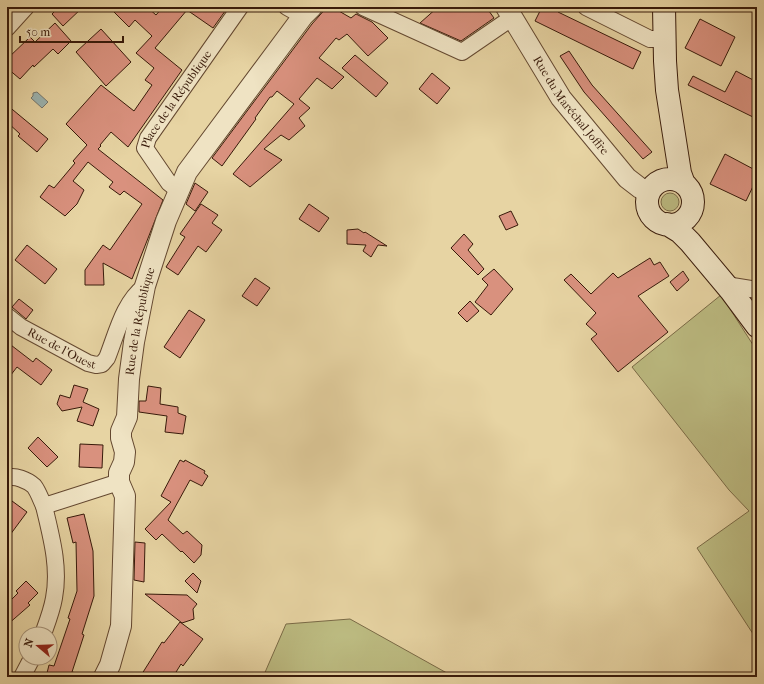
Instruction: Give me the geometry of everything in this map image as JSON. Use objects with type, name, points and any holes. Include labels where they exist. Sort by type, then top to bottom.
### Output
[{"type":"main road","points":[[664,7],[667,90],[680,172],[647,200],[648,207],[654,219],[661,223],[676,224],[688,217],[693,204]]},
{"type":"main road","points":[[666,185],[690,191],[693,197],[692,219],[694,224],[741,287],[754,322]]},
{"type":"main road","points":[[667,224],[680,232],[741,287]]},
{"type":"street","points":[[7,28],[26,7]]},
{"type":"street","name":"Place de la République","points":[[178,190],[169,183],[145,148],[148,138],[240,7]]},
{"type":"street","points":[[363,7],[462,52],[510,12]]},
{"type":"street","points":[[586,7],[650,39],[664,39]]},
{"type":"street","name":"Rue de la République","points":[[119,482],[119,473],[124,462],[125,452],[121,438],[121,431],[128,417],[129,379],[134,342],[145,286],[157,246],[178,190],[187,172],[301,10]]},
{"type":"street","name":"Rue du Maréchal Joffre","points":[[510,12],[561,98],[627,178],[640,188],[666,185]]},
{"type":"street","name":"Rue de l'Ouest","points":[[7,316],[21,327],[88,363],[96,365],[102,364],[107,358],[128,304],[137,292],[145,286]]},
{"type":"street","points":[[7,478],[11,476],[24,479],[34,486],[44,506],[54,551],[55,575],[54,598],[45,626]]},
{"type":"street","points":[[44,506],[119,482],[125,496],[121,626],[110,665],[104,677]]},
{"type":"street","points":[[22,677],[28,666]]},
{"type":"shaded area","points":[[666,193],[674,193],[679,198],[677,209],[674,211],[666,211],[661,206],[661,198]]},
{"type":"shaded area","points":[[721,295],[757,351],[757,640],[697,548],[749,511],[729,490],[632,367]]},
{"type":"shaded area","points":[[350,619],[454,677],[263,677],[286,624]]},
{"type":"water","points":[[37,92],[48,102],[42,108],[31,98],[33,93]]},
{"type":"building","points":[[59,7],[83,7],[63,26],[52,14]]},
{"type":"building","points":[[109,7],[147,7],[156,15],[163,7],[228,7],[213,28],[187,10],[155,48],[182,70],[128,147],[111,132],[100,145],[101,146],[98,149],[163,200],[132,279],[103,263],[104,285],[85,285],[85,270],[103,245],[110,250],[142,204],[124,191],[120,195],[109,187],[113,182],[88,162],[73,181],[84,190],[77,204],[65,216],[40,197],[49,185],[54,188],[75,163],[73,161],[87,145],[66,124],[101,85],[134,111],[152,85],[145,80],[154,68],[136,53],[152,36],[135,20],[129,27]]},
{"type":"building","points":[[327,7],[332,7],[351,18],[356,14],[372,22],[388,38],[368,56],[347,34],[339,40],[336,38],[319,58],[344,77],[332,89],[317,78],[299,99],[310,108],[299,118],[305,126],[289,140],[281,135],[264,149],[282,160],[250,187],[233,174],[294,104],[277,91],[272,97],[270,97],[222,166],[212,158],[312,24]]},
{"type":"building","points":[[438,7],[486,7],[494,18],[461,41],[420,23]]},
{"type":"building","points":[[542,7],[561,7],[558,12],[641,52],[633,69],[535,21]]},
{"type":"building","points":[[700,19],[735,37],[721,66],[685,48]]},
{"type":"building","points":[[55,23],[71,41],[58,54],[53,49],[34,67],[33,65],[20,79],[7,68],[7,59],[30,37],[35,42]]},
{"type":"building","points":[[101,29],[131,62],[106,86],[76,52]]},
{"type":"building","points":[[569,51],[592,85],[652,152],[643,159],[584,92],[560,56]]},
{"type":"building","points":[[355,55],[388,83],[376,97],[342,68]]},
{"type":"building","points":[[736,71],[757,82],[757,119],[688,85],[693,76],[725,92]]},
{"type":"building","points":[[432,73],[450,88],[437,104],[419,89]]},
{"type":"building","points":[[7,105],[48,139],[37,152],[18,136],[20,134],[7,122]]},
{"type":"building","points":[[725,154],[757,171],[757,178],[746,201],[710,184]]},
{"type":"building","points":[[195,183],[208,192],[195,211],[186,204]]},
{"type":"building","points":[[201,204],[218,215],[212,223],[222,230],[206,252],[198,246],[178,275],[166,267],[185,237],[180,234]]},
{"type":"building","points":[[309,204],[329,218],[319,232],[299,219]]},
{"type":"building","points":[[511,211],[518,225],[506,230],[499,216]]},
{"type":"building","points":[[358,229],[387,246],[378,245],[371,257],[363,251],[366,245],[347,244],[347,230]]},
{"type":"building","points":[[464,234],[473,244],[468,250],[484,269],[478,275],[451,248]]},
{"type":"building","points":[[27,245],[57,269],[45,284],[15,260]]},
{"type":"building","points":[[650,258],[654,265],[660,262],[669,276],[638,296],[668,332],[618,372],[591,339],[597,334],[586,324],[596,313],[564,280],[571,274],[591,294],[613,273],[618,278]]},
{"type":"building","points":[[494,269],[513,289],[491,315],[475,302],[488,285],[482,279]]},
{"type":"building","points":[[683,271],[689,280],[677,291],[670,282]]},
{"type":"building","points":[[255,278],[270,288],[257,306],[242,296]]},
{"type":"building","points":[[19,299],[33,310],[26,319],[12,307]]},
{"type":"building","points":[[470,301],[479,311],[467,322],[458,313]]},
{"type":"building","points":[[189,310],[205,320],[180,358],[164,347]]},
{"type":"building","points":[[7,342],[33,362],[36,358],[52,370],[41,385],[17,367],[7,380]]},
{"type":"building","points":[[74,385],[88,389],[83,402],[99,409],[93,426],[77,421],[82,407],[62,411],[57,404],[60,395],[70,398]]},
{"type":"building","points":[[148,386],[161,388],[160,404],[178,407],[178,413],[186,416],[183,434],[165,432],[167,416],[139,412],[139,401],[146,401]]},
{"type":"building","points":[[38,437],[58,457],[47,467],[28,448]]},
{"type":"building","points":[[80,444],[103,445],[102,468],[79,467]]},
{"type":"building","points":[[180,460],[184,462],[185,460],[205,471],[204,473],[208,476],[202,486],[190,480],[168,520],[183,534],[187,531],[202,545],[201,555],[194,563],[162,534],[156,540],[145,529],[171,502],[161,496]]},
{"type":"building","points":[[12,501],[27,512],[7,539],[7,508]]},
{"type":"building","points":[[84,514],[93,551],[94,596],[82,634],[84,635],[72,672],[80,674],[80,677],[46,677],[49,666],[58,666],[58,654],[70,619],[68,618],[77,591],[76,542],[73,543],[67,518]]},
{"type":"building","points":[[135,542],[145,543],[144,582],[134,580]]},
{"type":"building","points":[[193,573],[201,581],[197,593],[185,581]]},
{"type":"building","points":[[26,581],[38,593],[28,603],[30,605],[7,625],[7,604],[18,593],[16,591]]},
{"type":"building","points":[[145,594],[187,595],[197,604],[193,609],[194,619],[182,623]]},
{"type":"building","points":[[180,622],[203,639],[183,666],[181,664],[173,677],[140,677],[162,642],[164,643]]}]
